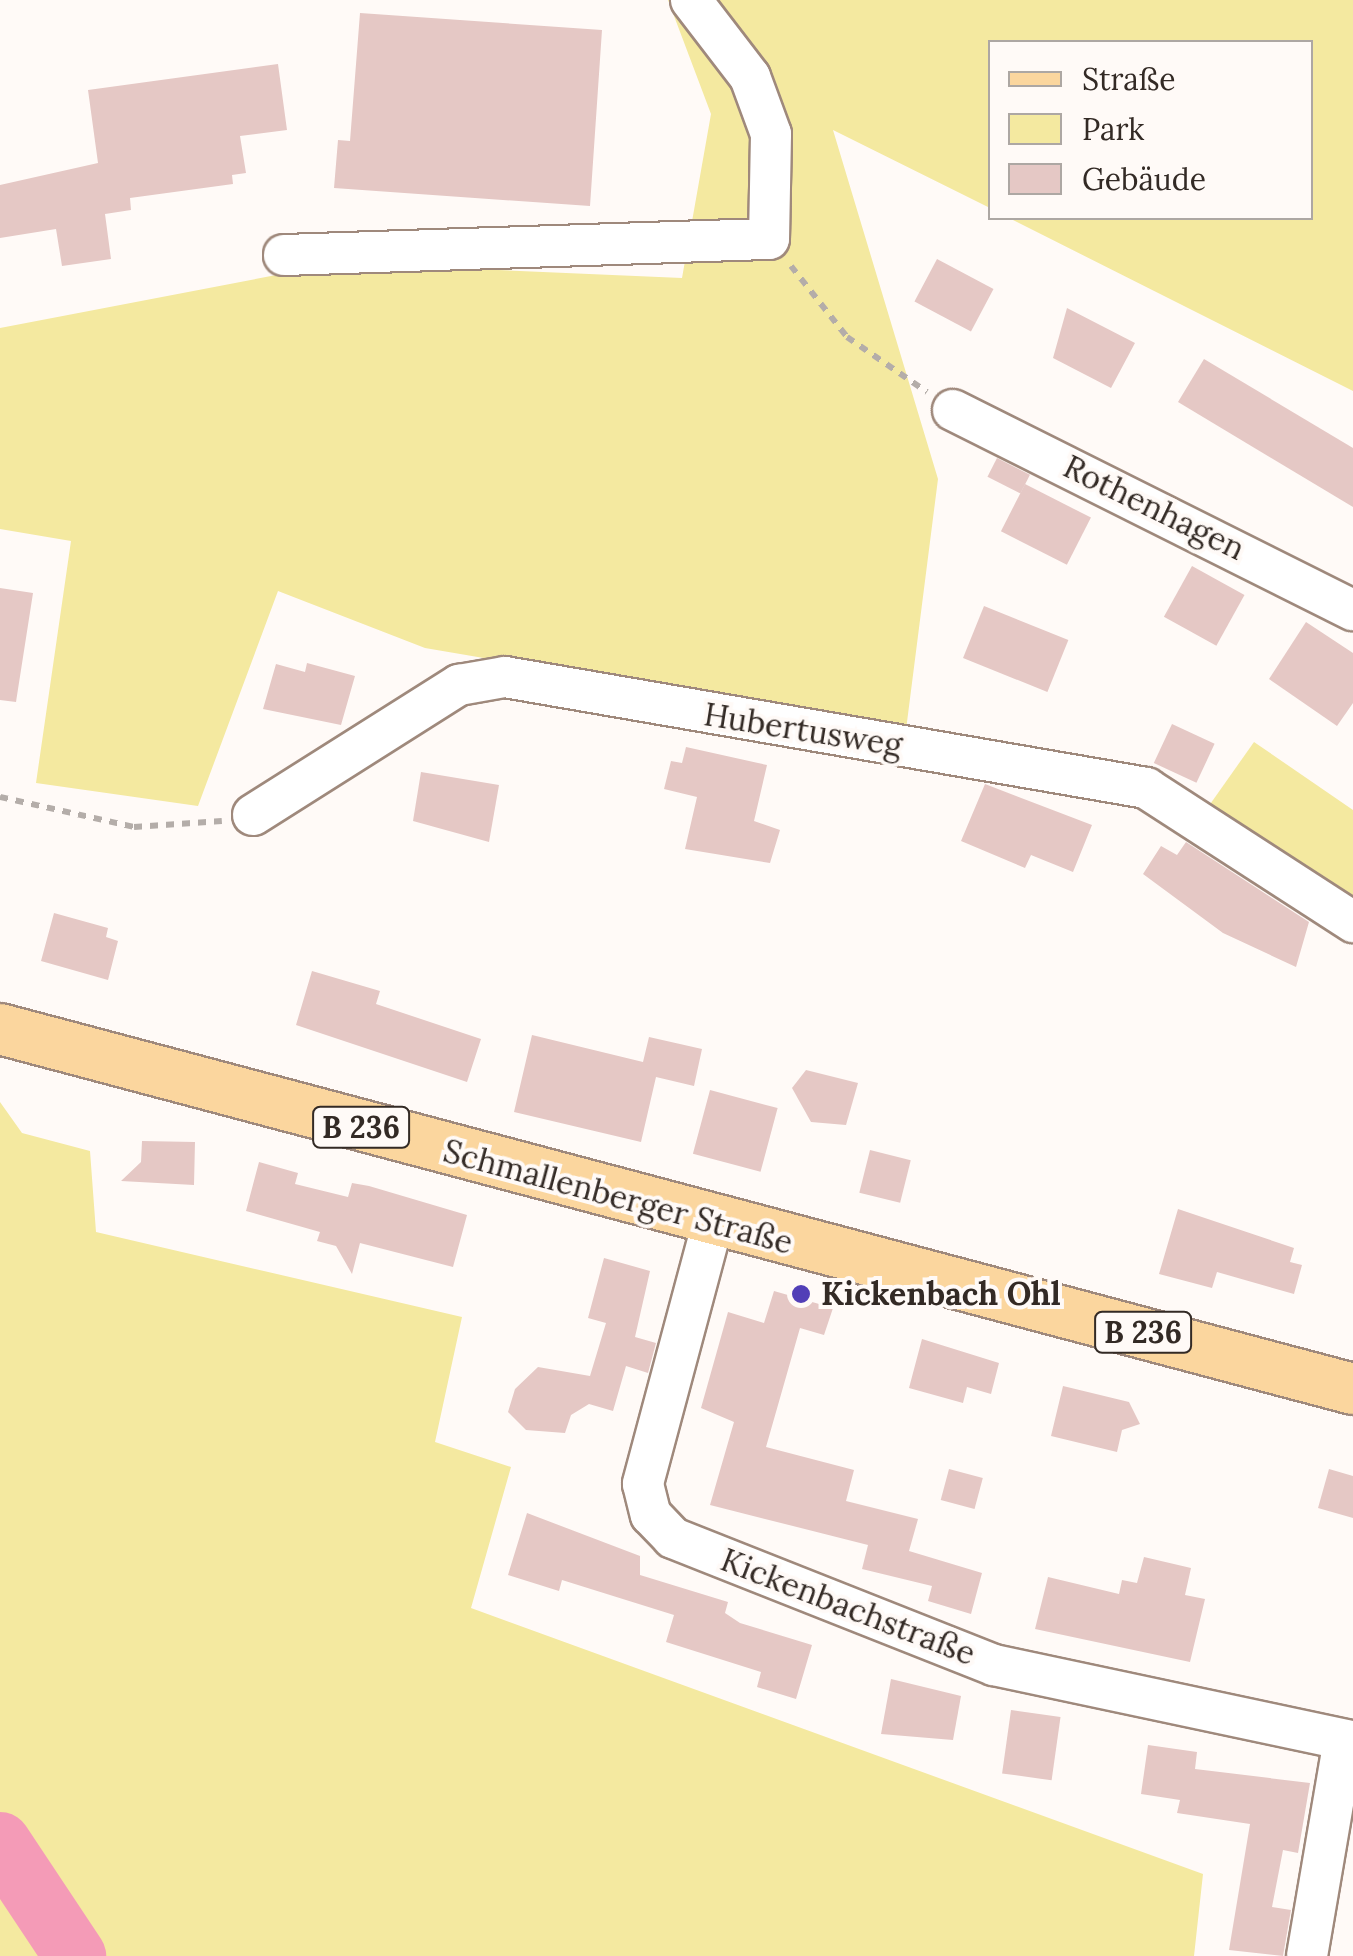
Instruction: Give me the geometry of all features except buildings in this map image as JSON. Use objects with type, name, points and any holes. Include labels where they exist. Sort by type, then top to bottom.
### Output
[{"type":"main road","name":"Schmallenberger Straße","points":[[0,1029],[1353,1389]]},
{"type":"street","points":[[284,255],[769,239],[771,134],[750,77],[691,0]]},
{"type":"street","name":"Rothenhagen","points":[[953,410],[1353,610]]},
{"type":"street","name":"Hubertusweg","points":[[253,815],[459,685],[505,678],[1146,788],[1353,922]]},
{"type":"street","name":"Kickenbachstraße","points":[[714,1222],[643,1484],[651,1515],[673,1538],[994,1664],[1349,1740]]},
{"type":"street","points":[[1307,1956],[1349,1740]]},
{"type":"path","points":[[769,239],[847,337],[953,410]]},
{"type":"path","points":[[0,798],[134,827],[253,815]]},
{"type":"green space","points":[[668,0],[1353,0],[1353,391],[1013,220],[1313,220],[1313,40],[988,40],[988,207],[833,130],[938,479],[906,730],[425,648],[278,591],[198,806],[36,783],[71,541],[0,529],[0,328],[339,263],[682,278],[711,114]]},
{"type":"green space","points":[[1254,742],[1353,810],[1353,911],[1206,810]]},
{"type":"green space","points":[[0,1102],[22,1133],[90,1151],[96,1232],[462,1317],[435,1442],[511,1467],[471,1608],[1203,1874],[1194,1956],[0,1956]]},
{"type":"waterway","points":[[0,1843],[75,1956]]},
{"type":"place","name":"Kickenbach Ohl","points":[[801,1294]]}]
